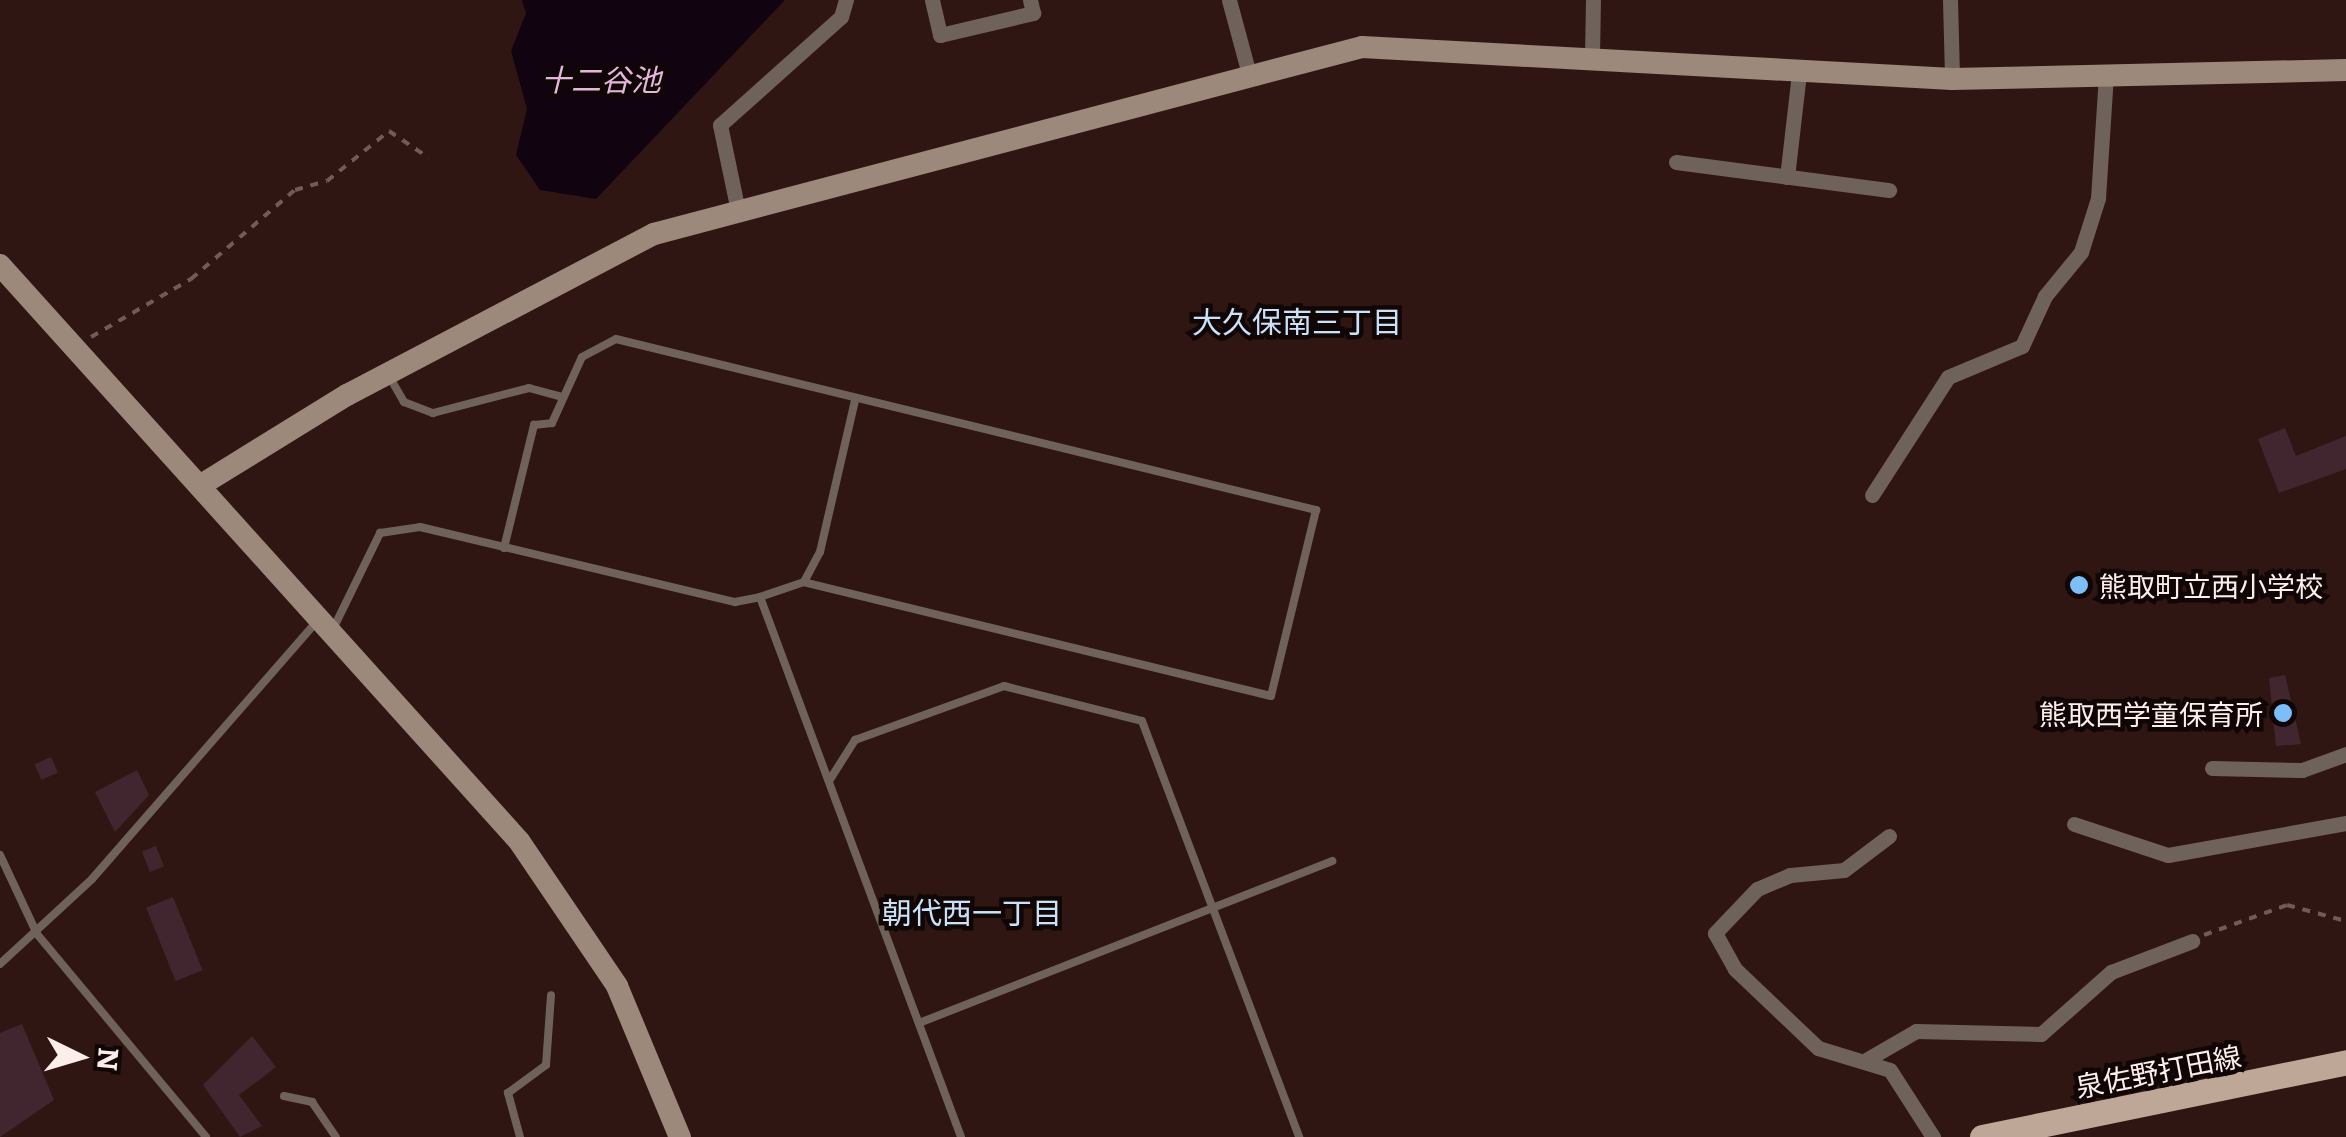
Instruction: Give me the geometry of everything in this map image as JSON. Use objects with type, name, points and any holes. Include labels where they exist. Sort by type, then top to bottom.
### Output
[{"type":"main road","name":"泉佐野打田線","points":[[1982,1137],[2043,1131],[2346,1062]]},
{"type":"street","points":[[738,211],[720,125],[841,18],[846,0]]},
{"type":"street","points":[[932,0],[940,35],[1034,13],[1030,0]]},
{"type":"street","points":[[1229,0],[1249,74]]},
{"type":"street","points":[[1592,56],[1593,0]]},
{"type":"street","points":[[1950,0],[1952,79]]},
{"type":"street","points":[[201,485],[388,373],[654,234],[1249,74],[1388,44],[1799,74],[1952,79],[2346,70]]},
{"type":"street","points":[[1788,177],[1799,74]]},
{"type":"street","points":[[1872,495],[1948,376],[2022,346],[2045,296],[2081,252],[2098,198],[2106,76]]},
{"type":"street","points":[[1676,162],[1889,190]]},
{"type":"street","points":[[0,266],[519,841],[572,913],[616,986],[680,1137]]},
{"type":"street","points":[[2212,768],[2302,770],[2346,754]]},
{"type":"street","points":[[2074,824],[2168,855],[2346,822]]},
{"type":"street","points":[[1890,836],[1844,870],[1790,875],[1756,889],[1715,933],[1735,969],[1818,1048],[1890,1070],[1933,1137]]},
{"type":"street","points":[[1866,1060],[1916,1031],[2041,1034],[2111,972],[2192,941]]},
{"type":"lane","points":[[0,964],[37,934],[325,626],[380,534],[420,527],[504,548],[736,602],[804,582],[1271,696],[1316,510],[616,339],[582,357],[552,424],[534,425],[504,548]]},
{"type":"lane","points":[[388,373],[404,402],[433,413],[529,388],[563,397]]},
{"type":"lane","points":[[804,582],[820,552],[855,400]]},
{"type":"lane","points":[[760,597],[961,1137]]},
{"type":"lane","points":[[829,781],[855,740],[1004,686],[1142,721],[1299,1137]]},
{"type":"lane","points":[[0,855],[37,934],[206,1137]]},
{"type":"lane","points":[[919,1023],[1332,861]]},
{"type":"lane","points":[[520,1137],[508,1094],[546,1065],[550,995]]},
{"type":"lane","points":[[284,1096],[312,1102],[336,1137]]},
{"type":"path","points":[[73,345],[191,279],[294,190],[327,180],[389,131],[429,158]]},
{"type":"path","points":[[2192,941],[2265,908],[2346,921]]},
{"type":"water","name":"十二谷池","points":[[522,0],[785,0],[596,199],[540,190],[516,155],[527,109],[511,51],[526,13]]},
{"type":"building","points":[[2285,428],[2296,456],[2346,436],[2346,469],[2279,493],[2258,439]]},
{"type":"building","name":"熊取西学童保育所","points":[[2285,675],[2301,744],[2276,746],[2269,678]]},
{"type":"building","points":[[51,757],[58,773],[41,780],[35,764]]},
{"type":"building","points":[[137,770],[149,795],[115,832],[95,792]]},
{"type":"building","points":[[156,846],[164,867],[150,872],[142,851]]},
{"type":"building","points":[[173,897],[203,970],[176,981],[146,908]]},
{"type":"building","points":[[22,1024],[54,1100],[0,1137],[0,1033]]},
{"type":"building","points":[[252,1036],[276,1067],[239,1095],[262,1126],[240,1137],[203,1085]]},
{"type":"place","name":"熊取町立西小学校","points":[[2079,585]]},
{"type":"place","name":"熊取西学童保育所","points":[[2283,713]]},
{"type":"district","name":"大久保南三丁目","points":[[1297,320]]},
{"type":"district","name":"朝代西一丁目","points":[[972,911]]}]
